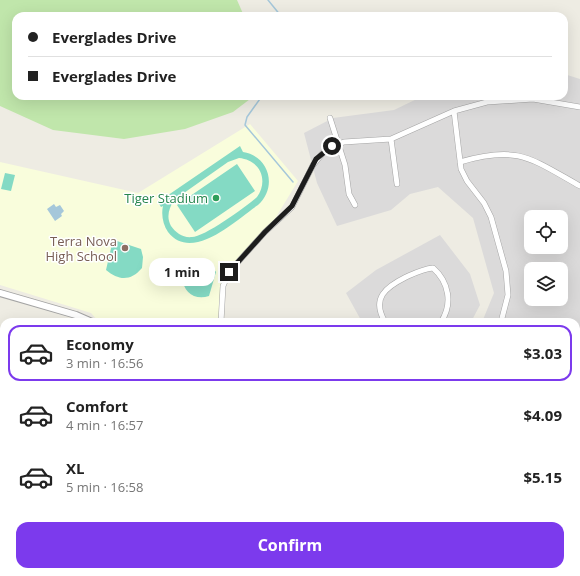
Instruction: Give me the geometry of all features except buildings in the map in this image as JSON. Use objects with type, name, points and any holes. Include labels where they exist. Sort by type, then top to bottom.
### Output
[{"type":"street","points":[[221,318],[223,286],[229,272],[265,232],[292,206],[320,154],[339,144],[390,139],[454,110],[503,100]]},
{"type":"street","points":[[543,100],[580,106]]},
{"type":"street","points":[[454,110],[460,162],[467,181],[484,203],[491,217],[506,271],[508,295],[502,318]]},
{"type":"street","points":[[330,118],[339,144],[346,172],[349,194],[356,205]]},
{"type":"street","points":[[390,139],[397,184]]},
{"type":"street","points":[[460,162],[494,154],[520,156],[542,165],[580,186]]},
{"type":"street","points":[[384,318],[379,306],[382,295],[387,288],[425,268],[432,268],[437,272],[447,291],[448,308],[443,318]]},
{"type":"street","points":[[0,293],[83,318]]},
{"type":"shaded area","points":[[568,75],[580,79],[580,318],[484,318],[494,293],[473,218],[438,187],[410,194],[391,210],[337,226],[317,183],[304,133],[333,118],[394,110],[415,100],[568,100]]},
{"type":"shaded area","name":"Terra Nova High School","points":[[250,124],[298,181],[276,217],[225,280],[222,318],[95,318],[91,313],[0,285],[0,162],[138,193]]},
{"type":"shaded area","points":[[440,235],[470,274],[480,305],[473,318],[360,318],[346,293],[376,270]]},
{"type":"green space","points":[[0,0],[237,0],[242,12],[12,12],[12,100],[249,100],[233,112],[185,129],[124,139],[53,130],[0,106]]},
{"type":"green space","points":[[240,146],[243,152],[259,159],[268,173],[268,190],[258,205],[214,236],[201,241],[189,243],[178,240],[168,232],[163,220],[163,206],[161,207],[158,202]],"holes":[[[239,158],[246,160],[257,167],[262,178],[261,191],[257,197],[225,220],[198,236],[186,237],[175,231],[169,223],[168,216],[174,200],[228,162]]]},
{"type":"green space","name":"Tiger Stadium","points":[[237,164],[255,191],[195,232],[177,205]]},
{"type":"green space","points":[[5,173],[15,175],[11,191],[1,189]]},
{"type":"green space","points":[[117,241],[141,249],[143,257],[142,268],[134,275],[120,278],[106,270],[112,244]]},
{"type":"green space","points":[[192,263],[213,268],[216,272],[209,296],[194,296],[186,290],[183,275]]},
{"type":"water","points":[[54,204],[56,207],[60,205],[64,211],[61,214],[62,216],[55,221],[47,209]]},
{"type":"waterway","points":[[268,0],[278,12]]},
{"type":"waterway","points":[[259,100],[247,117],[245,125],[293,182]]},
{"type":"place","name":"Tiger Stadium","points":[[216,198]]},
{"type":"place","name":"Terra Nova High School","points":[[125,248]]},
{"type":"route","points":[[229,272],[265,232],[292,206],[316,159],[326,149],[332,146]]}]
